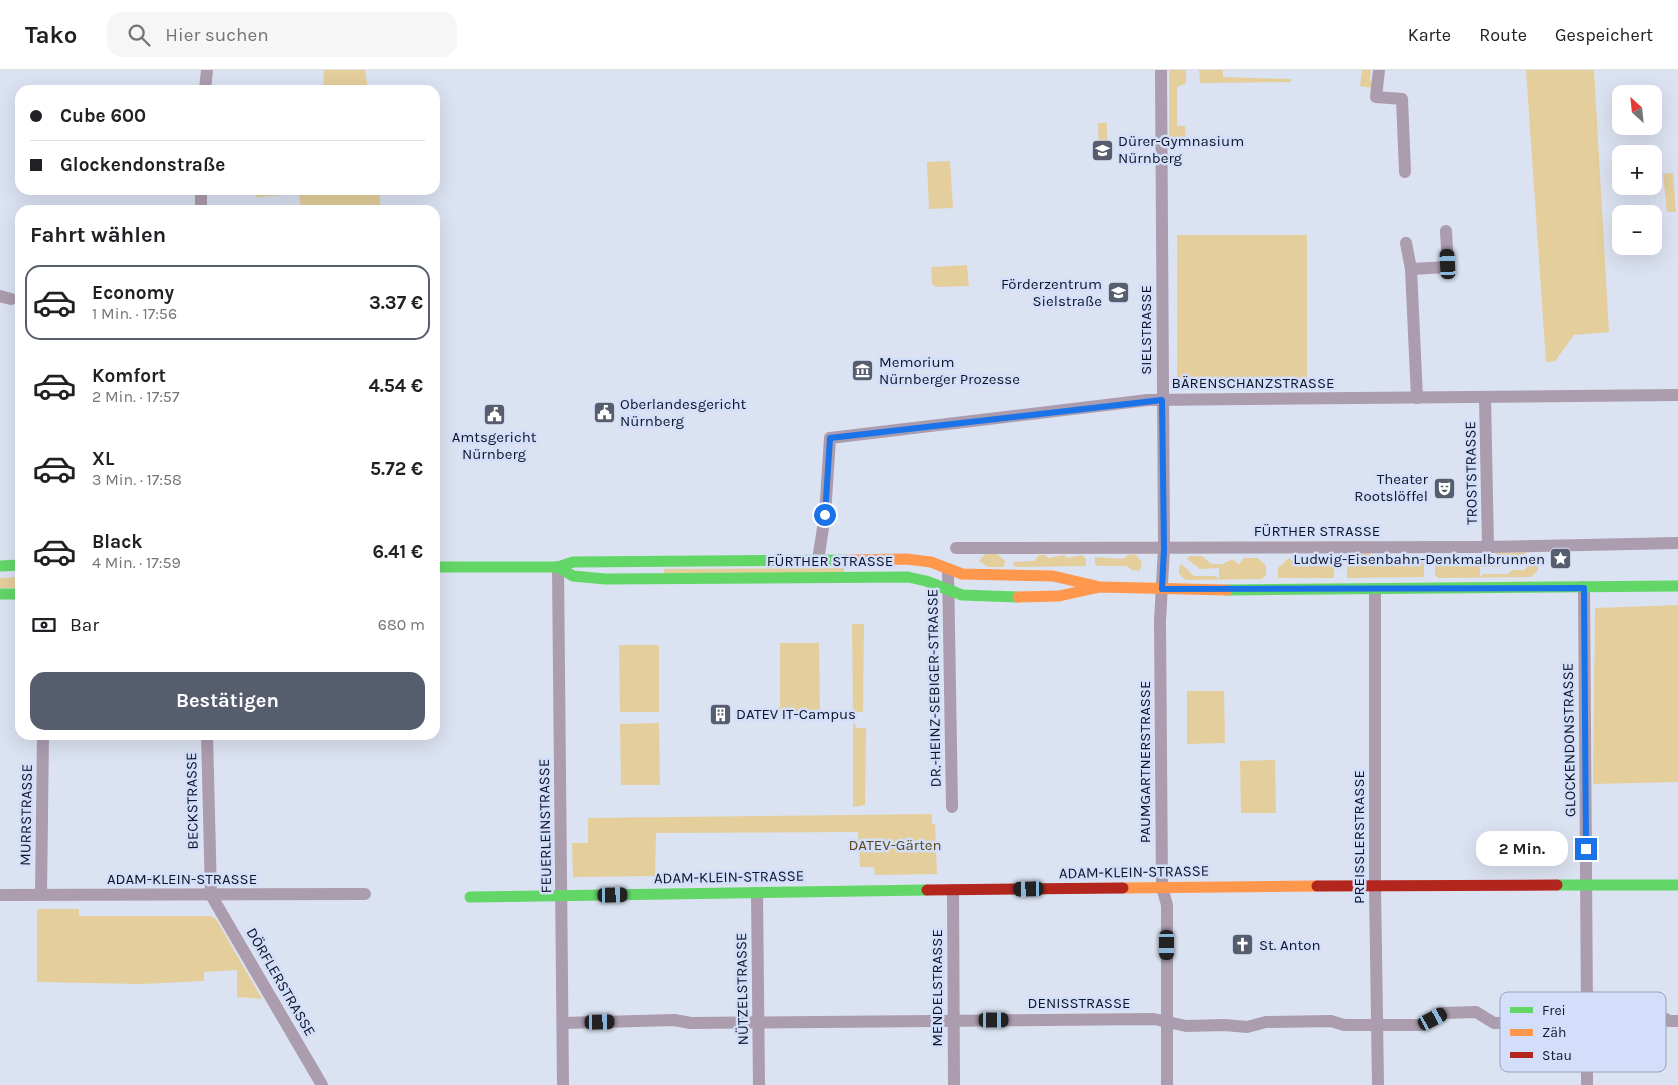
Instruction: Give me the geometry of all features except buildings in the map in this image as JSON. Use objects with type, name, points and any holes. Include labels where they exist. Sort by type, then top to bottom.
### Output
[{"type":"main road","name":"FÜRTHER STRASSE","points":[[440,567],[558,567],[573,562],[916,560],[973,575],[1053,576],[1100,586],[1162,589],[1678,586]]},
{"type":"main road","points":[[0,566],[15,565]]},
{"type":"main road","name":"FÜRTHER STRASSE","points":[[558,567],[573,576],[605,579],[908,577],[974,597],[1059,596],[1100,586]]},
{"type":"main road","points":[[0,594],[15,594]]},
{"type":"main road","name":"ADAM-KLEIN-STRASSE","points":[[470,897],[1162,887],[1678,885]]},
{"type":"street","points":[[205,85],[206,70]]},
{"type":"street","name":"SIELSTRASSE","points":[[1161,70],[1164,548],[1162,589]]},
{"type":"street","points":[[1379,70],[1376,97],[1402,99],[1405,172]]},
{"type":"street","points":[[1411,269],[1448,267],[1446,231]]},
{"type":"street","points":[[1406,243],[1411,269],[1417,398]]},
{"type":"street","name":"BÄRENSCHANZSTRASSE","points":[[818,560],[825,515],[830,438],[1162,400],[1678,395]]},
{"type":"street","name":"TROSTSTRASSE","points":[[1485,397],[1488,547]]},
{"type":"street","name":"FÜRTHER STRASSE","points":[[956,548],[1488,547],[1678,542]]},
{"type":"street","name":"FEUERLEINSTRASSE","points":[[558,567],[564,1023],[563,1085]]},
{"type":"street","name":"DR.-HEINZ-SEBIGER-STRASSE","points":[[948,569],[952,807]]},
{"type":"street","name":"GLOCKENDONSTRASSE","points":[[1584,588],[1587,992]]},
{"type":"street","name":"PAUMGARTNERSTRASSE","points":[[1162,589],[1160,621],[1162,887],[1167,905],[1167,1085]]},
{"type":"street","name":"PREISSLERSTRASSE","points":[[1375,589],[1375,887],[1378,1085]]},
{"type":"street","name":"MURRSTRASSE","points":[[41,894],[42,740]]},
{"type":"street","name":"BECKSTRASSE","points":[[207,740],[211,895]]},
{"type":"street","name":"MENDELSTRASSE","points":[[953,890],[954,1085]]},
{"type":"street","name":"NÜTZELSTRASSE","points":[[757,892],[759,1085]]},
{"type":"street","name":"ADAM-KLEIN-STRASSE","points":[[0,895],[365,894]]},
{"type":"street","name":"DÖRFLERSTRASSE","points":[[211,895],[322,1085]]},
{"type":"street","name":"DENISSTRASSE","points":[[564,1023],[674,1020],[692,1023],[1154,1019],[1186,1026],[1225,1024],[1247,1027],[1266,1022],[1331,1021],[1344,1025],[1421,1025],[1444,1013],[1468,1012],[1476,1012],[1494,1023],[1500,1023]]},
{"type":"street","name":"DENISSTRASSE","points":[[1666,1019],[1678,1021]]},
{"type":"street","name":"GLOCKENDONSTRASSE","points":[[1588,1072],[1588,1085]]},
{"type":"green space","points":[[324,70],[365,70],[367,85],[323,85]]},
{"type":"green space","points":[[1169,70],[1186,70],[1186,83],[1177,87],[1177,126],[1185,126],[1186,143],[1183,146],[1169,147]]},
{"type":"green space","points":[[1199,70],[1223,70],[1223,77],[1291,79],[1291,82],[1200,83]]},
{"type":"green space","points":[[1362,70],[1371,70],[1370,80],[1373,84],[1372,88],[1360,86]]},
{"type":"green space","points":[[1526,70],[1594,70],[1609,332],[1574,335],[1555,361],[1546,362]]},
{"type":"green space","points":[[1098,123],[1107,123],[1107,150],[1099,150]]},
{"type":"green space","points":[[950,161],[953,208],[929,209],[927,162]]},
{"type":"green space","points":[[1673,173],[1676,212],[1667,212],[1663,174]]},
{"type":"green space","points":[[256,195],[285,195],[256,197]]},
{"type":"green space","points":[[299,195],[380,195],[380,205],[300,205]]},
{"type":"green space","points":[[1177,235],[1307,235],[1307,385],[1177,385]]},
{"type":"green space","points":[[967,265],[969,286],[936,287],[932,284],[931,267]]},
{"type":"green space","points":[[1357,551],[1368,551],[1373,556],[1388,555],[1395,563],[1408,563],[1416,555],[1424,564],[1424,577],[1347,578],[1347,560]]},
{"type":"green space","points":[[1527,552],[1518,562],[1505,562],[1495,553]]},
{"type":"green space","points":[[986,553],[996,553],[1005,561],[1004,567],[988,567],[979,561]]},
{"type":"green space","points":[[1135,554],[1142,562],[1140,571],[1132,570],[1126,566],[1098,566],[1095,564],[1095,557],[1123,559],[1128,555]]},
{"type":"green space","points":[[1039,555],[1045,555],[1048,558],[1064,555],[1067,558],[1082,555],[1086,559],[1086,566],[1015,567],[1013,564],[1013,562],[1034,561]]},
{"type":"green space","points":[[1190,556],[1202,556],[1211,564],[1223,564],[1232,559],[1239,564],[1244,558],[1258,558],[1266,566],[1266,575],[1262,579],[1186,580],[1179,574],[1179,566],[1182,564],[1194,576],[1215,576],[1219,579],[1219,568],[1200,569],[1187,559]]},
{"type":"green space","points":[[1435,557],[1457,557],[1460,560],[1494,560],[1501,567],[1480,567],[1480,577],[1483,574],[1508,574],[1512,570],[1524,570],[1529,565],[1538,565],[1538,570],[1531,577],[1438,578],[1435,575]]},
{"type":"green space","points":[[1289,558],[1297,565],[1304,565],[1307,561],[1312,561],[1317,565],[1324,565],[1327,560],[1334,561],[1339,569],[1334,569],[1334,578],[1278,578],[1278,568]]},
{"type":"green space","points":[[844,568],[844,573],[664,574],[664,569]]},
{"type":"green space","points":[[15,577],[15,588],[0,588],[0,578]]},
{"type":"green space","points":[[1678,605],[1678,782],[1593,784],[1595,608]]},
{"type":"green space","points":[[852,624],[864,624],[863,712],[856,712],[856,716],[853,717]]},
{"type":"green space","points":[[780,643],[819,643],[820,711],[780,711]]},
{"type":"green space","points":[[619,645],[659,645],[659,712],[620,712]]},
{"type":"green space","points":[[1187,691],[1224,691],[1225,743],[1187,744]]},
{"type":"green space","points":[[659,723],[660,785],[621,785],[620,724]]},
{"type":"green space","points":[[855,723],[856,728],[866,728],[865,805],[853,807],[853,724]]},
{"type":"green space","points":[[1275,760],[1276,813],[1241,813],[1240,761]]},
{"type":"green space","name":"DATEV-Gärten","points":[[932,814],[932,824],[935,824],[937,874],[875,875],[874,867],[860,867],[858,832],[656,833],[655,876],[573,877],[572,843],[588,843],[588,818]]},
{"type":"green space","points":[[37,909],[79,909],[79,916],[210,916],[216,919],[262,999],[237,997],[237,970],[204,972],[204,981],[142,984],[37,982]]},
{"type":"traffic: fast","points":[[440,567],[558,567],[573,562],[846,560]]},
{"type":"traffic: fast","points":[[0,566],[15,565]]},
{"type":"traffic: fast","points":[[558,567],[573,576],[605,579],[908,577],[926,581],[962,595],[1018,597]]},
{"type":"traffic: fast","points":[[1227,590],[1678,586]]},
{"type":"traffic: fast","points":[[0,594],[15,594]]},
{"type":"traffic: fast","points":[[1557,885],[1678,885]]},
{"type":"traffic: fast","points":[[470,897],[927,890]]},
{"type":"traffic: slow","points":[[846,560],[906,559],[931,562],[962,574],[1053,576],[1096,586]]},
{"type":"traffic: slow","points":[[1018,597],[1059,596],[1100,587],[1227,590]]},
{"type":"traffic: slow","points":[[1123,888],[1317,886]]},
{"type":"traffic: jam","points":[[1317,886],[1557,885]]},
{"type":"traffic: jam","points":[[927,890],[1123,888]]},
{"type":"place","name":"Dürer-Gymnasium Nürnberg","points":[[1102,150]]},
{"type":"place","name":"Förderzentrum Sielstraße","points":[[1118,293]]},
{"type":"place","name":"Memorium Nürnberger Prozesse","points":[[863,371]]},
{"type":"place","name":"Oberlandesgericht Nürnberg","points":[[604,413]]},
{"type":"place","name":"Amtsgericht Nürnberg","points":[[494,414]]},
{"type":"place","name":"Theater Rootslöffel","points":[[1444,488]]},
{"type":"place","name":"Ludwig-Eisenbahn-Denkmalbrunnen","points":[[1561,559]]},
{"type":"place","name":"DATEV IT-Campus","points":[[720,714]]},
{"type":"place","name":"St. Anton","points":[[1243,945]]},
{"type":"route","points":[[825,515],[830,438],[1148,400],[1162,400],[1164,548],[1162,589],[1584,588],[1586,849]]}]
